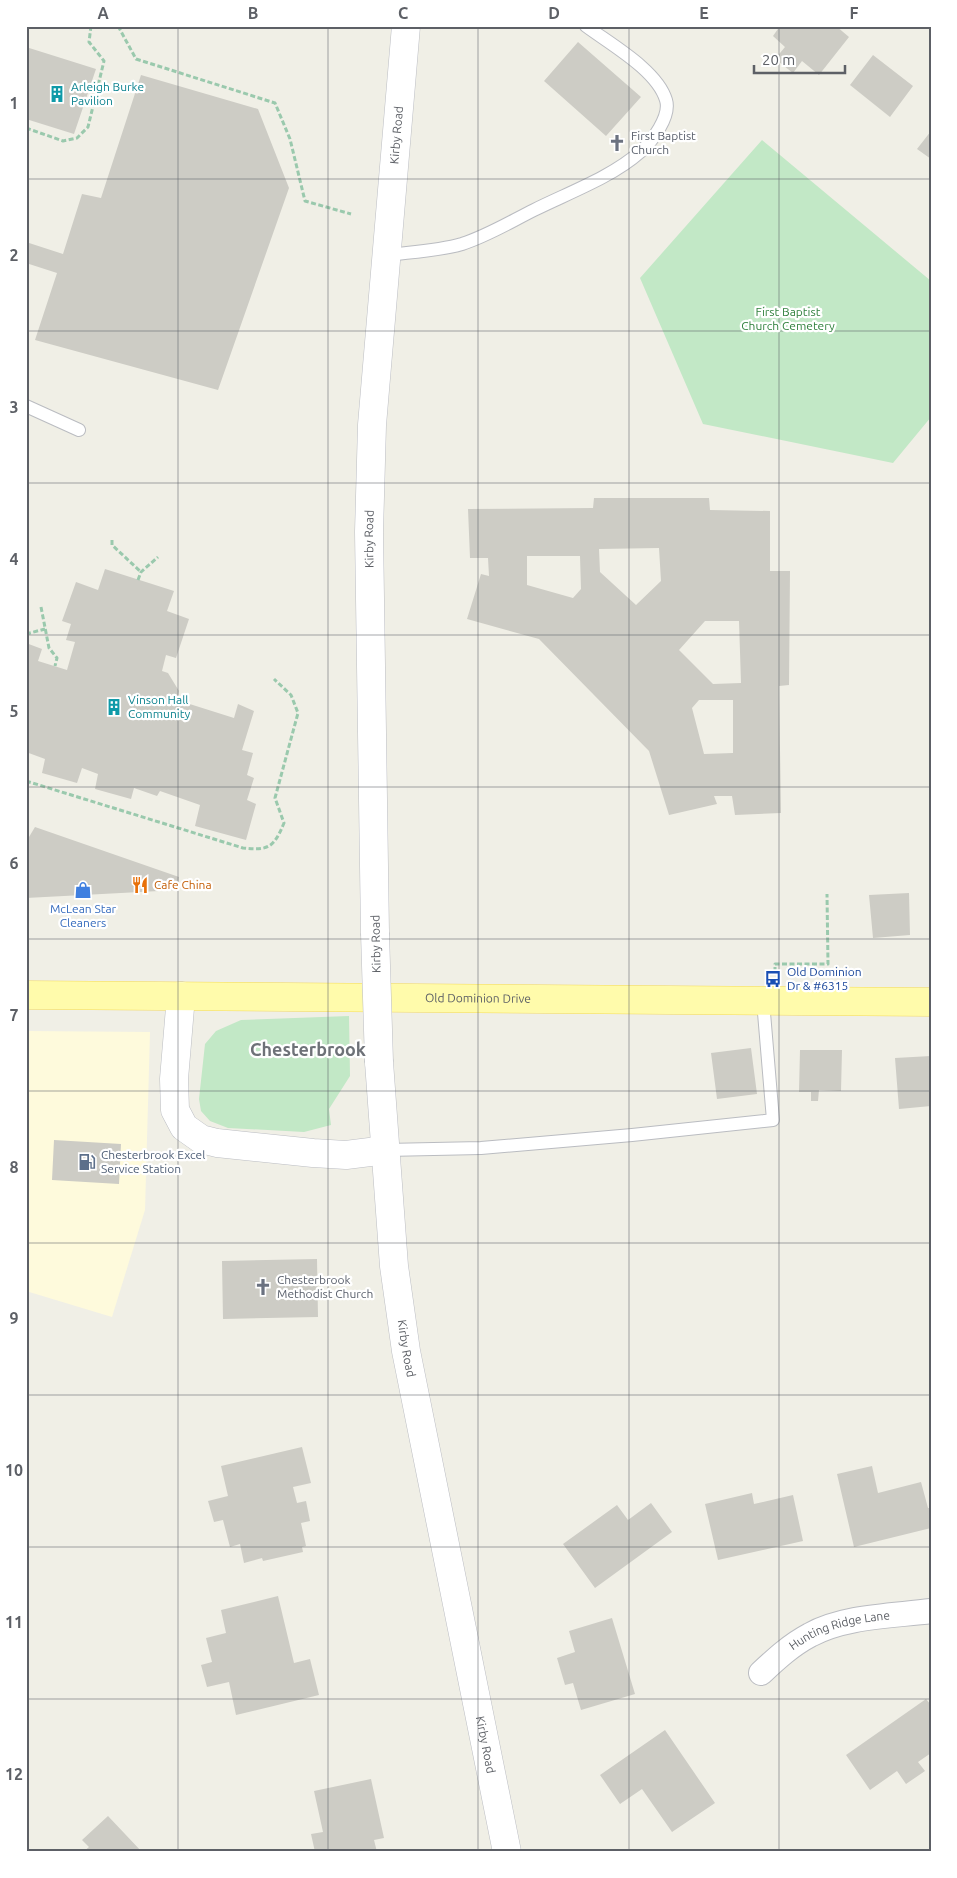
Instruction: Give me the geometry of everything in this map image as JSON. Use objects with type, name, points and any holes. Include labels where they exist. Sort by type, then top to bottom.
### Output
[{"type":"main road","name":"Kirby Road","points":[[406,26],[372,425],[369,532],[375,933],[379,1062],[394,1266],[406,1352],[507,1852]]},
{"type":"main road","name":"Old Dominion Drive","points":[[26,994],[931,1002]]},
{"type":"main road","points":[[181,996],[174,1079],[175,1110],[184,1127],[201,1140],[346,1155],[386,1150]]},
{"type":"street","name":"Hunting Ridge Lane","points":[[761,1673],[782,1653],[811,1634],[844,1622],[931,1611]]},
{"type":"lane","points":[[387,255],[463,243],[501,228],[604,176],[640,152],[656,136],[665,116],[666,101],[656,81],[631,59],[586,26]]},
{"type":"lane","points":[[26,406],[80,430]]},
{"type":"lane","points":[[386,1150],[481,1148],[773,1120],[769,1001]]},
{"type":"path","points":[[26,128],[63,141],[78,138],[88,127],[104,61],[89,42],[91,26]]},
{"type":"path","points":[[118,26],[136,59],[275,103],[290,139],[305,202],[351,214]]},
{"type":"path","points":[[112,540],[112,545],[141,572]]},
{"type":"path","points":[[138,580],[141,572],[158,557]]},
{"type":"path","points":[[41,607],[49,648],[58,658],[55,666]]},
{"type":"path","points":[[26,634],[45,629]]},
{"type":"path","points":[[26,782],[243,848],[260,850],[276,841],[284,823],[275,798],[298,713],[291,695],[274,679]]},
{"type":"path","points":[[769,1001],[775,964],[828,964],[828,894]]},
{"type":"shaded area","points":[[26,1031],[150,1032],[145,1210],[112,1317],[26,1291]]},
{"type":"green space","name":"First Baptist Church Cemetery","points":[[762,140],[931,281],[931,417],[893,463],[703,424],[640,278]]},
{"type":"green space","points":[[349,1016],[350,1076],[329,1109],[331,1125],[304,1132],[228,1128],[210,1121],[201,1111],[199,1099],[205,1044],[216,1031],[241,1020]]},
{"type":"building","points":[[780,26],[836,26],[849,37],[819,75],[802,61],[793,73],[775,59],[785,47],[773,36]]},
{"type":"building","points":[[578,42],[641,97],[606,136],[544,81]]},
{"type":"building","name":"Arleigh Burke Pavilion","points":[[26,47],[96,69],[74,134],[26,119]]},
{"type":"building","points":[[873,55],[913,86],[890,117],[850,85]]},
{"type":"building","points":[[141,75],[258,109],[289,188],[218,390],[35,340],[57,273],[26,263],[26,242],[63,254],[82,194],[101,198]]},
{"type":"building","points":[[931,131],[931,159],[917,149]]},
{"type":"building","points":[[594,498],[709,498],[710,510],[770,511],[770,571],[790,571],[789,685],[779,686],[781,813],[735,815],[732,796],[714,796],[717,804],[669,815],[649,751],[539,639],[467,619],[481,574],[489,576],[488,558],[470,558],[468,509],[593,508]],"holes":[[[659,548],[661,581],[636,605],[600,572],[599,549]],[[527,556],[580,556],[581,589],[573,598],[527,585]],[[705,621],[739,621],[741,683],[713,684],[679,650]],[[699,700],[733,700],[733,753],[704,754],[692,708]]]},
{"type":"building","name":"Vinson Hall Community","points":[[105,569],[174,591],[167,611],[189,619],[176,658],[166,655],[162,671],[168,673],[179,691],[177,700],[234,718],[238,704],[254,711],[242,750],[253,753],[247,775],[254,778],[247,800],[256,804],[246,840],[195,826],[200,805],[160,791],[157,796],[134,788],[131,799],[95,789],[98,774],[82,768],[77,783],[42,773],[45,759],[26,752],[26,643],[42,649],[38,661],[67,670],[75,642],[66,640],[71,624],[62,621],[76,582],[98,590]]},
{"type":"building","points":[[35,827],[179,877],[178,890],[26,898],[26,842]]},
{"type":"building","points":[[909,893],[910,935],[873,938],[869,895]]},
{"type":"building","points":[[751,1048],[757,1094],[717,1099],[711,1053]]},
{"type":"building","points":[[800,1050],[842,1050],[841,1091],[819,1090],[818,1101],[811,1101],[811,1092],[799,1092]]},
{"type":"building","points":[[931,1056],[931,1106],[899,1109],[895,1058]]},
{"type":"building","name":"Chesterbrook Excel Service Station","points":[[54,1140],[121,1144],[119,1184],[52,1180]]},
{"type":"building","points":[[317,1259],[318,1317],[223,1319],[222,1261]]},
{"type":"building","points":[[302,1447],[311,1483],[293,1487],[297,1503],[306,1501],[310,1521],[301,1523],[306,1546],[302,1547],[303,1552],[263,1561],[262,1558],[244,1563],[240,1544],[230,1547],[223,1520],[214,1522],[208,1501],[228,1496],[221,1466]]},
{"type":"building","points":[[872,1466],[878,1493],[921,1482],[928,1508],[931,1508],[931,1528],[854,1547],[837,1474]]},
{"type":"building","points":[[752,1493],[754,1504],[793,1495],[803,1541],[718,1560],[705,1504]]},
{"type":"building","points":[[651,1503],[672,1532],[595,1588],[563,1544],[617,1505],[628,1520]]},
{"type":"building","points":[[278,1596],[294,1663],[310,1659],[319,1695],[236,1715],[229,1682],[207,1687],[201,1665],[212,1662],[206,1638],[226,1633],[221,1610]]},
{"type":"building","points":[[612,1618],[635,1694],[581,1710],[573,1683],[565,1685],[557,1658],[575,1652],[569,1631]]},
{"type":"building","points":[[926,1699],[931,1705],[931,1753],[918,1762],[925,1771],[906,1784],[897,1771],[870,1790],[846,1755]]},
{"type":"building","points":[[665,1730],[715,1803],[672,1832],[642,1789],[620,1804],[600,1775]]},
{"type":"building","points":[[371,1779],[384,1838],[374,1840],[377,1852],[315,1852],[311,1834],[323,1832],[314,1791]]},
{"type":"building","points":[[108,1816],[142,1852],[83,1852],[89,1847],[82,1840]]},
{"type":"place","name":"Arleigh Burke Pavilion","points":[[57,94]]},
{"type":"place","name":"First Baptist Church","points":[[617,143]]},
{"type":"place","name":"Vinson Hall Community","points":[[114,707]]},
{"type":"place","name":"Cafe China","points":[[140,885]]},
{"type":"place","name":"McLean Star Cleaners","points":[[83,890]]},
{"type":"place","name":"Old Dominion Dr & #6315","points":[[773,979]]},
{"type":"place","name":"Chesterbrook Excel Service Station","points":[[87,1162]]},
{"type":"place","name":"Chesterbrook Methodist Church","points":[[263,1287]]},
{"type":"district","name":"Chesterbrook","points":[[308,1050]]}]
